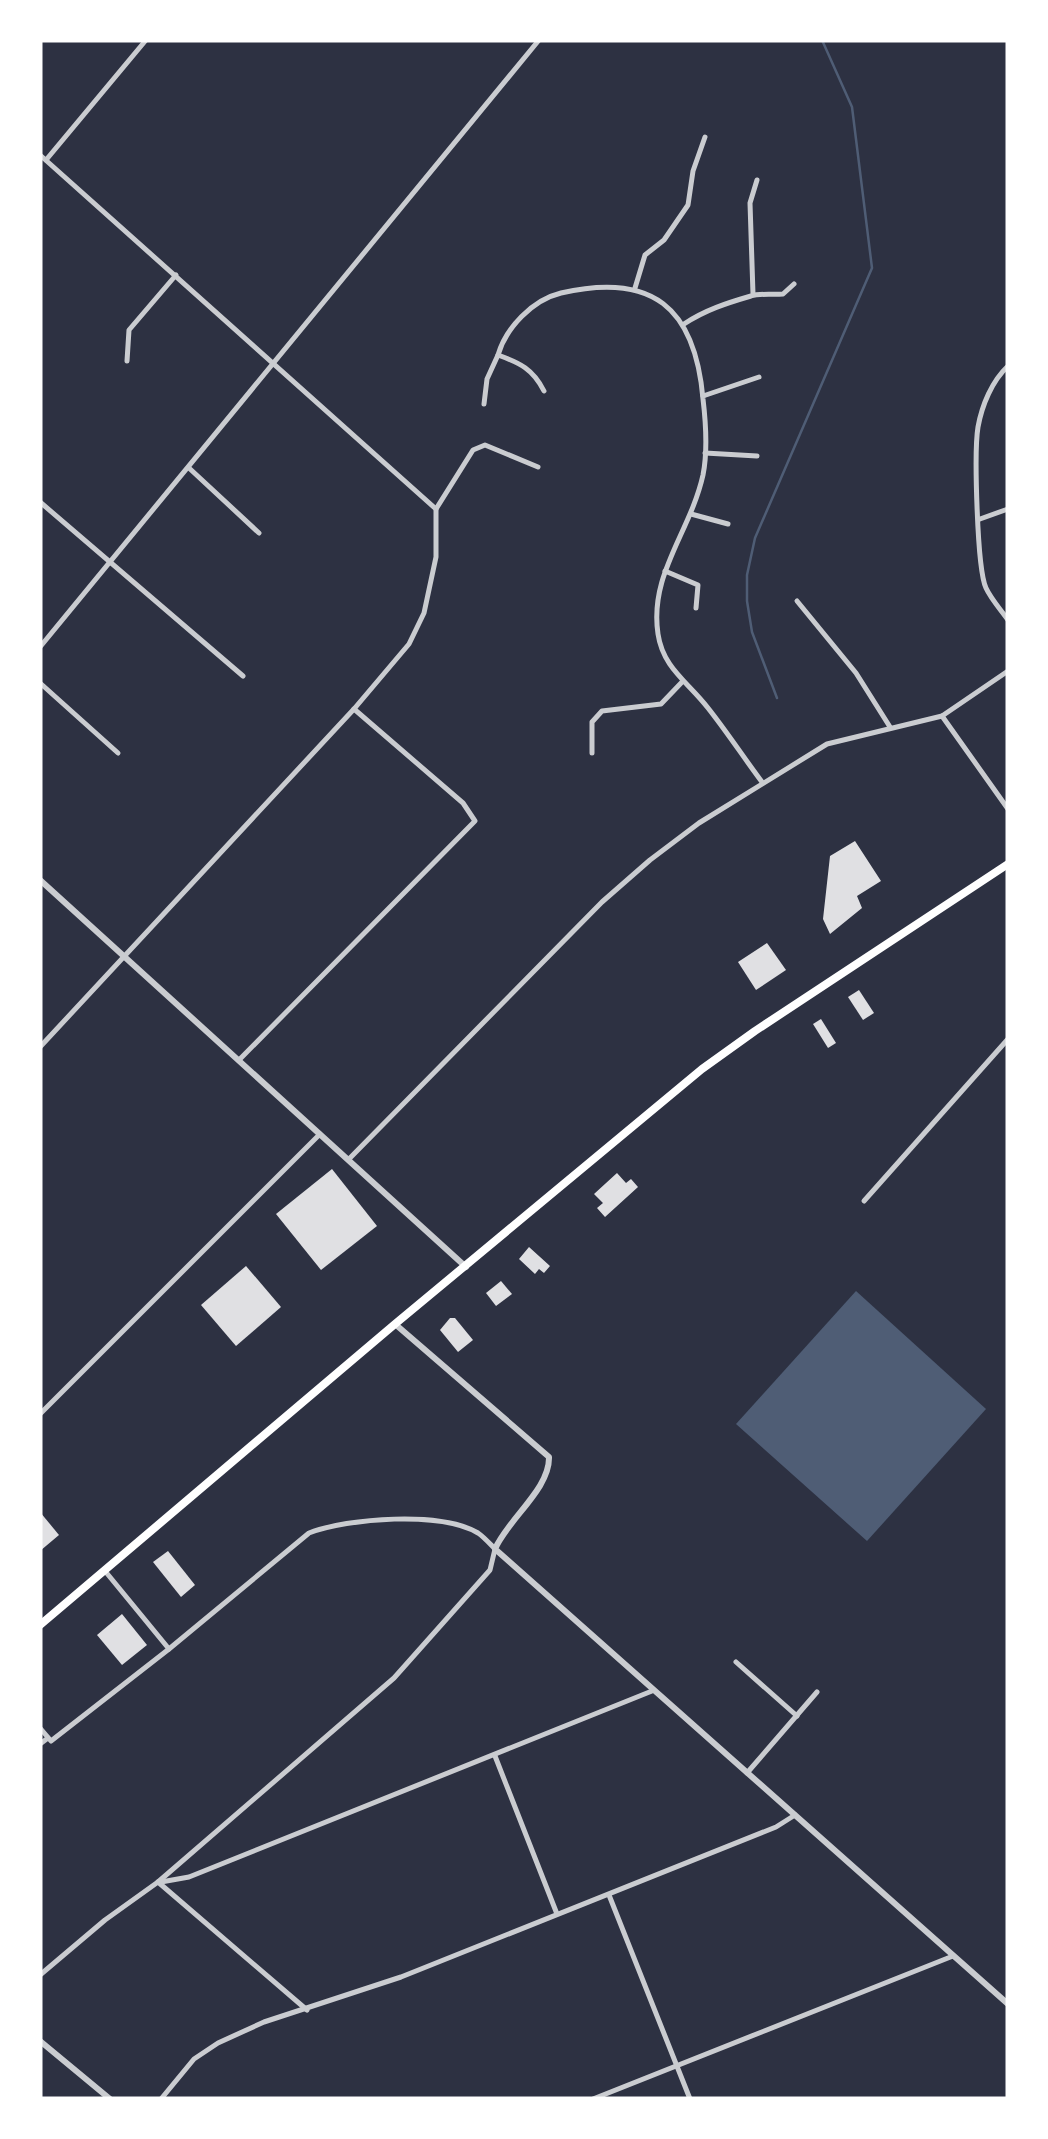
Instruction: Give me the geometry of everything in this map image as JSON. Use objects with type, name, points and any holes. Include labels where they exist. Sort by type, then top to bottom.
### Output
[{"type":"main road","points":[[40,1624],[724,1053],[1008,864]]},
{"type":"street","points":[[146,40],[43,158],[436,509]]},
{"type":"street","points":[[40,647],[538,40]]},
{"type":"street","points":[[636,288],[644,255],[664,240],[688,205],[693,171],[705,136]]},
{"type":"street","points":[[753,294],[756,286],[750,204],[757,180]]},
{"type":"street","points":[[127,361],[129,330],[176,275]]},
{"type":"street","points":[[684,324],[702,312],[753,294],[783,294],[794,284]]},
{"type":"street","points":[[484,404],[487,379],[511,328],[537,304],[558,294],[636,288],[662,302],[684,324],[701,376],[704,471],[691,514],[658,583],[658,638],[666,662],[706,704],[762,782]]},
{"type":"street","points":[[498,355],[535,373],[544,390]]},
{"type":"street","points":[[1008,366],[986,400],[978,428],[978,553],[986,588],[1008,620]]},
{"type":"street","points":[[703,396],[759,376]]},
{"type":"street","points":[[40,1047],[409,644],[424,613],[436,557],[436,509],[473,450],[485,445],[538,466]]},
{"type":"street","points":[[705,453],[757,456]]},
{"type":"street","points":[[189,468],[259,533]]},
{"type":"street","points":[[40,502],[243,676]]},
{"type":"street","points":[[980,519],[1008,509]]},
{"type":"street","points":[[691,514],[728,524]]},
{"type":"street","points":[[665,571],[698,585],[696,608]]},
{"type":"street","points":[[798,601],[856,673],[890,727]]},
{"type":"street","points":[[348,1159],[602,902],[662,850],[762,782],[827,744],[942,716],[1008,671]]},
{"type":"street","points":[[592,752],[592,722],[602,711],[660,704],[682,681]]},
{"type":"street","points":[[40,683],[118,753]]},
{"type":"street","points":[[240,1059],[475,821],[463,803],[354,708]]},
{"type":"street","points":[[942,716],[1008,809]]},
{"type":"street","points":[[40,880],[466,1267]]},
{"type":"street","points":[[864,1201],[1008,1039]]},
{"type":"street","points":[[40,1414],[320,1134]]},
{"type":"street","points":[[40,1975],[158,1882],[394,1678],[490,1570],[504,1530],[546,1479],[549,1458],[395,1324]]},
{"type":"street","points":[[40,1728],[51,1742],[309,1533],[328,1526],[415,1520],[454,1524],[479,1534],[1008,2004]]},
{"type":"street","points":[[106,1571],[170,1649]]},
{"type":"street","points":[[736,1662],[796,1716]]},
{"type":"street","points":[[158,1882],[189,1877],[652,1691]]},
{"type":"street","points":[[746,1774],[817,1692]]},
{"type":"street","points":[[40,1744],[48,1738]]},
{"type":"street","points":[[495,1756],[558,1914]]},
{"type":"street","points":[[161,2099],[194,2059],[264,2022],[402,1977],[776,1827],[795,1815]]},
{"type":"street","points":[[158,1882],[306,2010]]},
{"type":"street","points":[[609,1894],[690,2099]]},
{"type":"street","points":[[593,2099],[953,1956]]},
{"type":"street","points":[[40,2040],[110,2099]]},
{"type":"water","points":[[856,1291],[986,1409],[867,1541],[736,1424]]},
{"type":"building","points":[[855,841],[881,881],[857,896],[862,908],[830,934],[823,919],[830,856]]},
{"type":"building","points":[[767,943],[786,970],[756,990],[738,962]]},
{"type":"building","points":[[859,990],[874,1013],[863,1020],[848,997]]},
{"type":"building","points":[[821,1019],[836,1043],[828,1048],[813,1024]]},
{"type":"building","points":[[332,1169],[377,1226],[321,1270],[276,1214]]},
{"type":"building","points":[[617,1173],[626,1183],[631,1179],[638,1187],[605,1217],[597,1208],[603,1203],[594,1194]]},
{"type":"building","points":[[529,1247],[550,1266],[544,1273],[539,1269],[535,1274],[519,1259]]},
{"type":"building","points":[[246,1266],[281,1307],[236,1346],[201,1305]]},
{"type":"building","points":[[501,1281],[512,1294],[496,1306],[486,1293]]},
{"type":"building","points":[[450,1318],[455,1318],[473,1340],[458,1352],[440,1330]]},
{"type":"building","points":[[40,1512],[59,1535],[40,1551]]},
{"type":"building","points":[[168,1551],[195,1585],[181,1597],[153,1562]]},
{"type":"building","points":[[122,1614],[147,1645],[122,1665],[97,1635]]},
{"type":"waterway","points":[[777,698],[752,632],[747,601],[747,575],[755,538],[872,268],[852,107],[822,40]]}]
